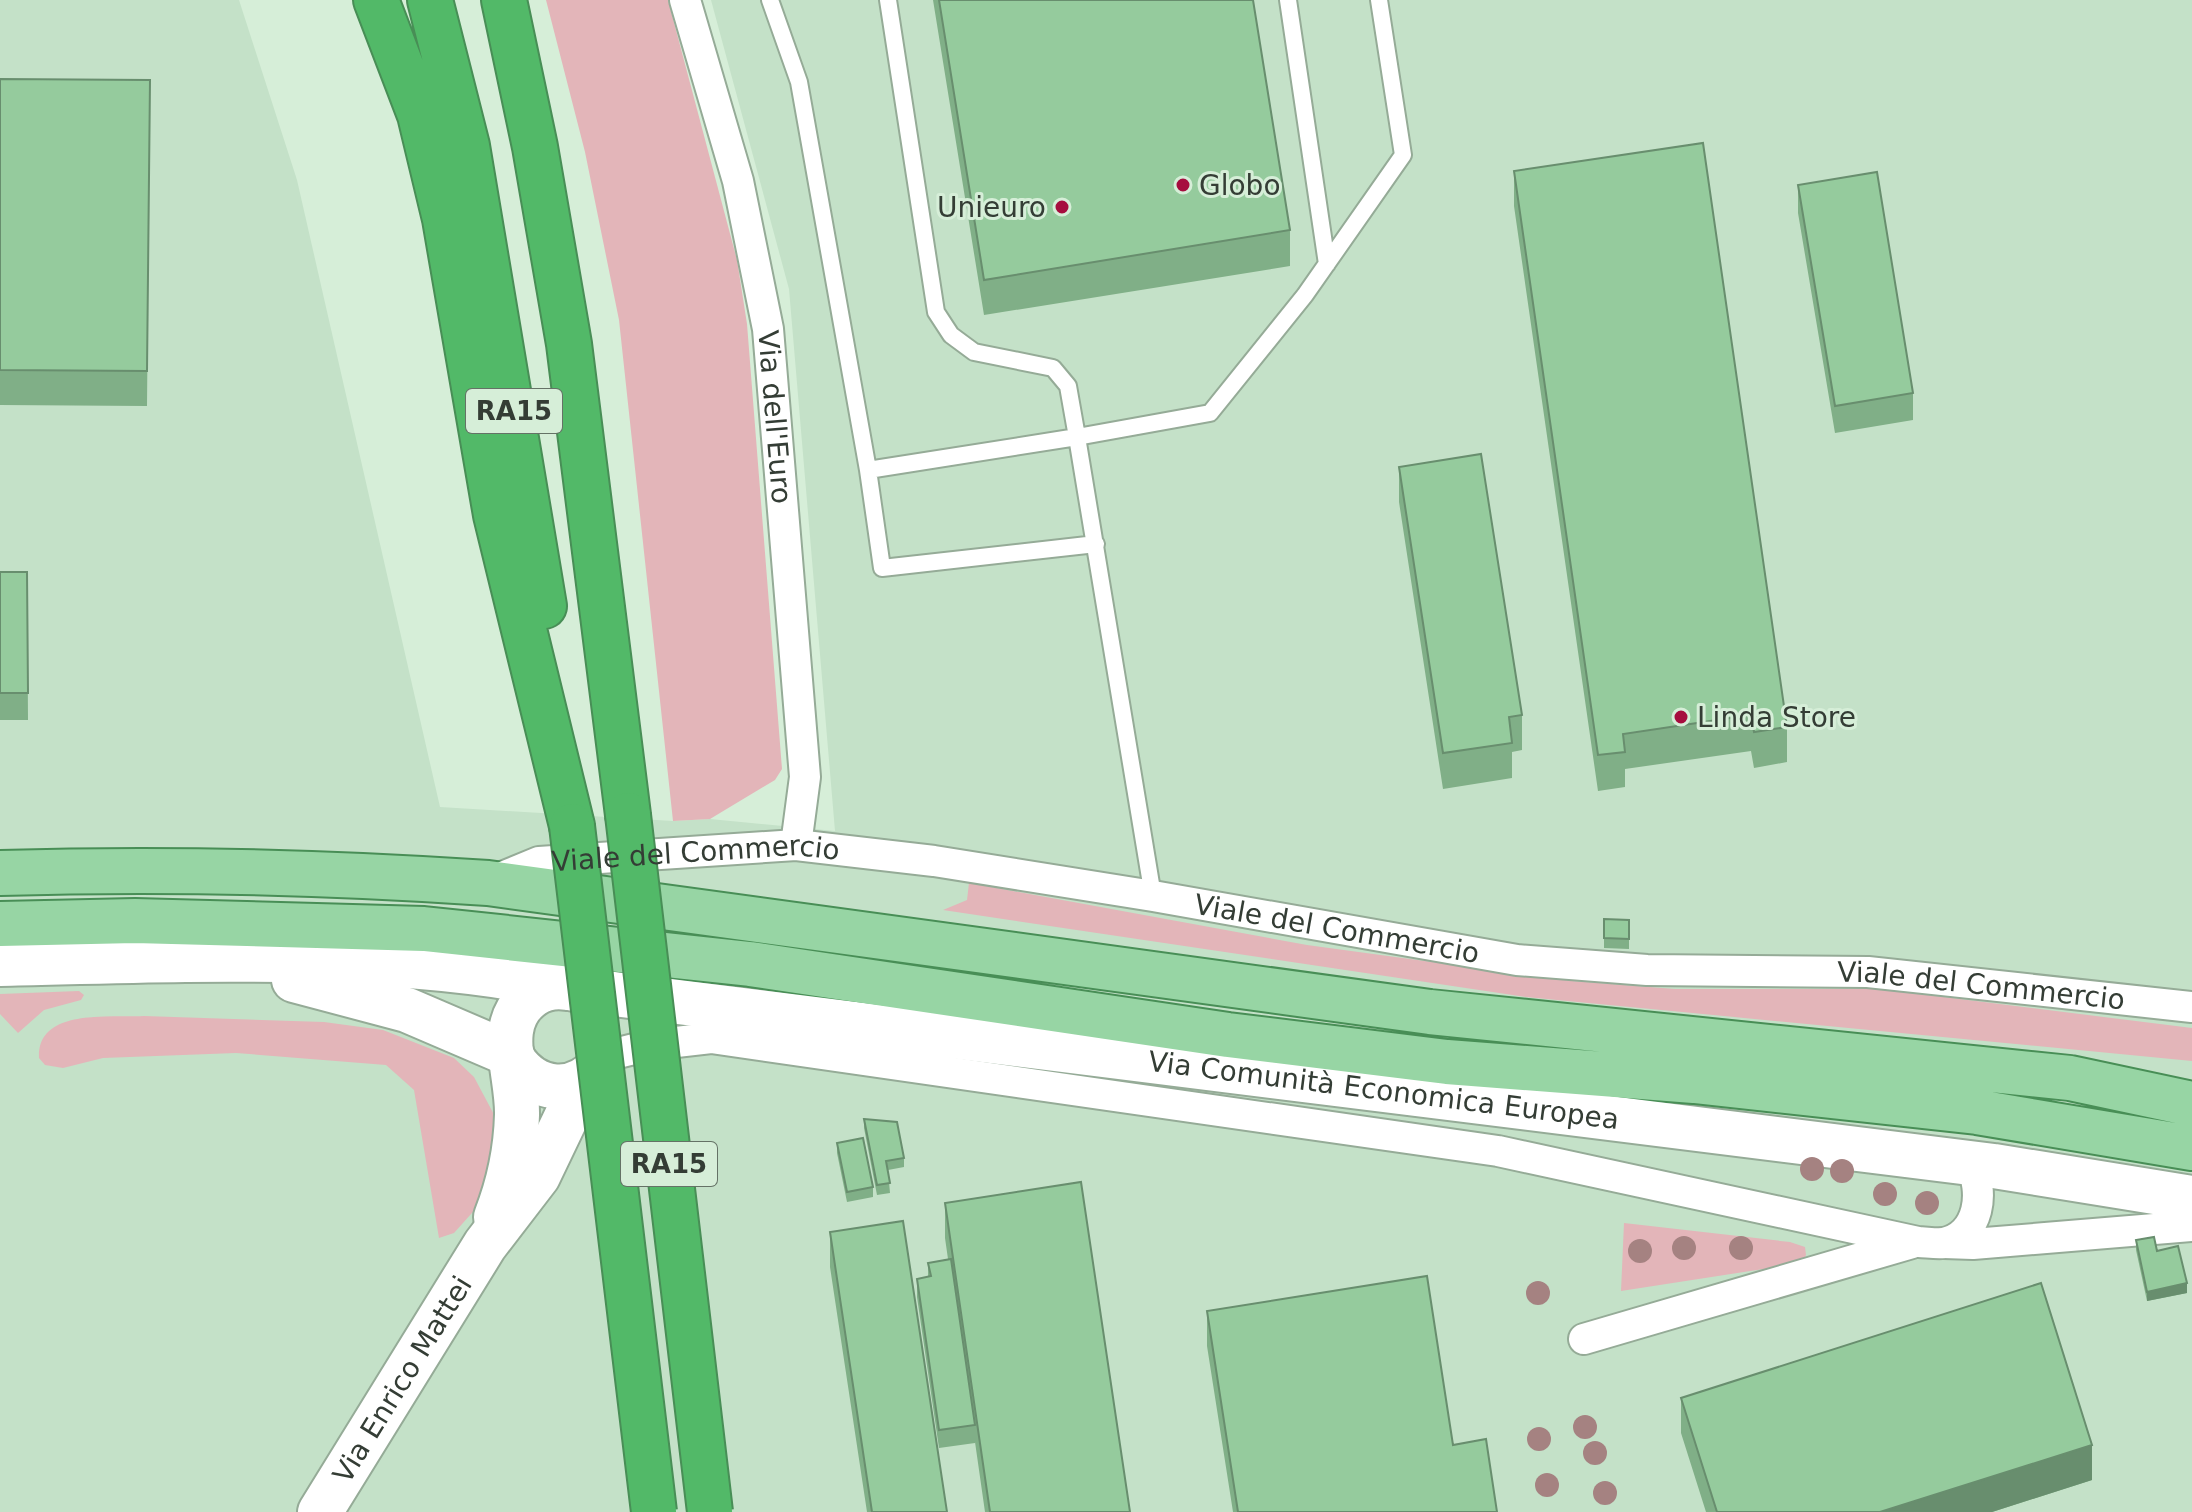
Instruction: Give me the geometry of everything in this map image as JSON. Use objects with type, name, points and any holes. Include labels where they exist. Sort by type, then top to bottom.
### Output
[{"type":"highway","points":[[376,0],[420,115],[438,189],[496,515],[572,826]]},
{"type":"highway","name":"RA15","points":[[430,0],[467,146],[541,581],[654,1512]]},
{"type":"highway","name":"RA15","points":[[504,0],[535,147],[569,344],[710,1512]]},
{"type":"main road","points":[[0,873],[126,869],[327,873],[488,883],[1430,1012],[2070,1078],[2192,1104]]},
{"type":"main road","points":[[0,924],[135,921],[424,929],[750,964],[1228,1035],[1447,1062],[1694,1081],[1977,1112],[2192,1148]]},
{"type":"street","name":"Via dell'Euro","points":[[685,0],[738,181],[768,329],[805,777],[796,845]]},
{"type":"street","name":"Viale del Commercio","points":[[488,883],[539,862],[796,845],[934,861],[1517,960],[1647,970],[1868,972],[2192,1007]]},
{"type":"street","name":"Via Comunità Economica Europea","points":[[0,965],[189,960],[338,963],[520,979],[568,988],[1970,1163],[2192,1198]]},
{"type":"street","points":[[0,965],[94,975],[302,981],[407,1010],[513,1058],[532,1080],[556,1088],[582,1082],[604,1060],[650,1045],[711,1038],[1498,1151],[1931,1242],[1973,1244],[2191,1226],[2192,1213]]},
{"type":"street","points":[[568,988],[594,1001],[607,1021],[609,1044],[604,1060],[572,1105],[538,1176],[485,1245],[505,1193],[515,1149],[513,1058],[509,1031],[518,1008],[537,992],[568,988]]},
{"type":"street","points":[[2070,1078],[2192,1080]]},
{"type":"street","points":[[1584,1339],[1931,1242],[1969,1227],[1980,1201],[1977,1176],[1970,1163]]},
{"type":"street","name":"Via Enrico Mattei","points":[[320,1512],[485,1245]]},
{"type":"lane","points":[[770,0],[799,82],[868,470],[882,568],[1096,544]]},
{"type":"lane","points":[[888,0],[936,312],[951,335],[974,352],[1053,368],[1068,386],[1153,896]]},
{"type":"lane","points":[[1288,0],[1327,264]]},
{"type":"lane","points":[[868,470],[1210,413],[1327,264],[1403,155],[1379,0]]},
{"type":"shaded area","points":[[0,0],[239,0],[297,180],[440,807],[673,821],[710,819],[835,831],[789,289],[711,0],[2192,0],[2192,1512],[0,1512]]},
{"type":"shaded area","points":[[546,0],[668,0],[737,260],[747,324],[782,769],[775,780],[710,819],[673,821],[619,320],[585,152]]},
{"type":"shaded area","points":[[969,883],[1307,945],[1572,981],[1675,989],[1879,989],[2192,1028],[2192,1061],[1526,997],[943,910],[967,900]]},
{"type":"shaded area","points":[[79,991],[84,995],[81,1000],[44,1010],[18,1033],[0,1014],[0,994]]},
{"type":"shaded area","points":[[95,1017],[324,1022],[383,1030],[454,1058],[474,1077],[498,1122],[489,1194],[454,1233],[439,1238],[414,1090],[386,1065],[236,1053],[103,1058],[63,1068],[45,1065],[39,1058],[42,1042],[50,1031],[62,1023]]},
{"type":"shaded area","points":[[1624,1223],[1790,1242],[1805,1247],[1806,1255],[1802,1263],[1621,1291]]},
{"type":"building","points":[[939,0],[1253,0],[1290,230],[984,280]]},
{"type":"building","points":[[0,79],[150,80],[147,371],[0,370]]},
{"type":"building","points":[[1703,143],[1787,727],[1754,732],[1751,715],[1623,734],[1625,752],[1598,755],[1514,171]]},
{"type":"building","points":[[1877,172],[1913,393],[1835,406],[1798,185]]},
{"type":"building","points":[[1481,454],[1522,715],[1509,717],[1512,743],[1443,753],[1399,467]]},
{"type":"building","points":[[0,572],[27,572],[28,693],[0,693]]},
{"type":"building","points":[[1604,919],[1629,920],[1629,939],[1604,938]]},
{"type":"building","points":[[864,1119],[897,1122],[904,1158],[886,1161],[890,1183],[877,1185]]},
{"type":"building","points":[[863,1138],[873,1187],[847,1192],[837,1143]]},
{"type":"building","points":[[1081,1182],[1130,1512],[990,1512],[945,1203]]},
{"type":"building","points":[[903,1221],[947,1512],[872,1512],[830,1232]]},
{"type":"building","points":[[2154,1237],[2157,1251],[2178,1246],[2187,1283],[2147,1292],[2136,1240]]},
{"type":"building","points":[[951,1259],[975,1425],[939,1430],[917,1279],[931,1276],[928,1263]]},
{"type":"building","points":[[1427,1276],[1453,1445],[1486,1439],[1497,1512],[1238,1512],[1207,1311]]},
{"type":"building","points":[[2041,1283],[2092,1445],[1880,1512],[1717,1512],[1681,1398]]},
{"type":"place","name":"Globo","points":[[1183,185]]},
{"type":"place","name":"Unieuro","points":[[1062,207]]},
{"type":"place","name":"Linda Store","points":[[1681,717]]}]
